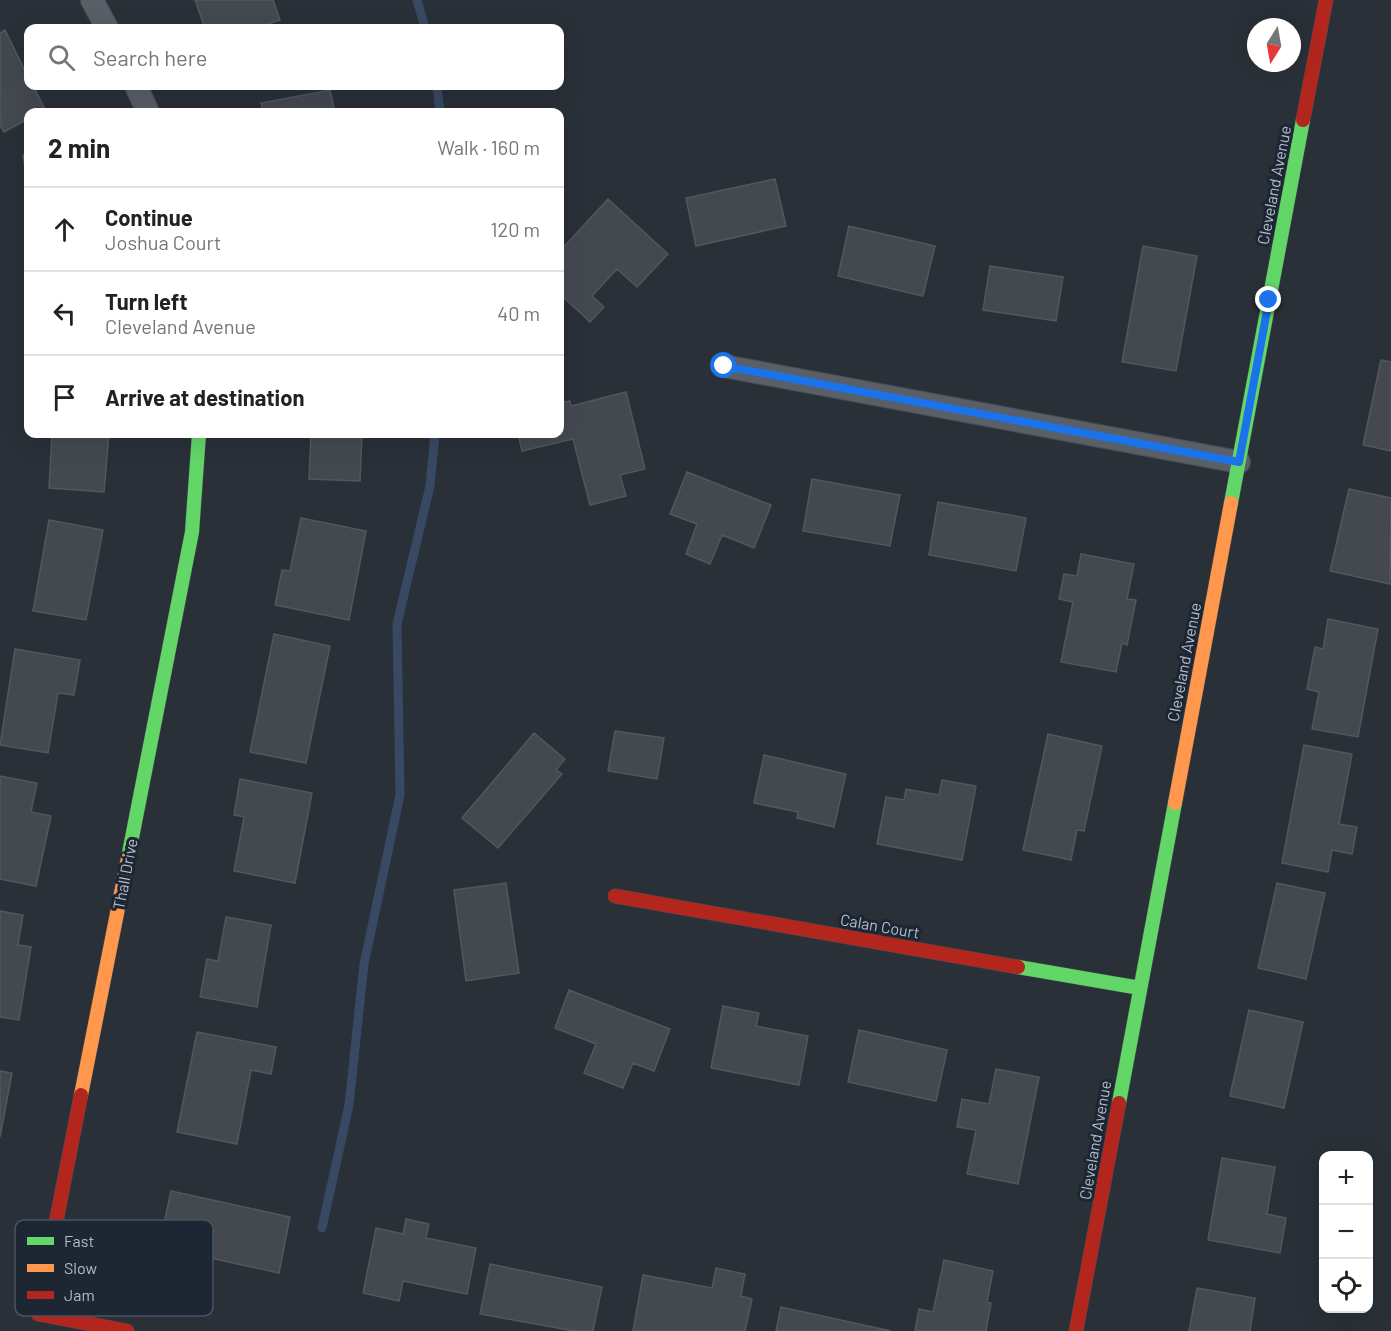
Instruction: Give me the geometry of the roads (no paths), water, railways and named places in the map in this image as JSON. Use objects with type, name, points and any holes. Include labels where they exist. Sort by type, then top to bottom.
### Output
[{"type":"street","points":[[92,0],[105,24]]},
{"type":"street","name":"Cleveland Avenue","points":[[1076,1331],[1326,0]]},
{"type":"street","points":[[138,90],[146,108]]},
{"type":"street","points":[[724,366],[1239,462]]},
{"type":"street","name":"Thall Drive","points":[[57,1220],[192,532],[199,438]]},
{"type":"street","name":"Calan Court","points":[[615,896],[1140,988]]},
{"type":"street","name":"Thall Drive","points":[[48,1316],[126,1331]]},
{"type":"waterway","points":[[417,0],[424,24]]},
{"type":"waterway","points":[[437,90],[440,108]]},
{"type":"waterway","points":[[322,1228],[349,1105],[364,964],[400,795],[397,624],[430,486],[435,438]]}]
